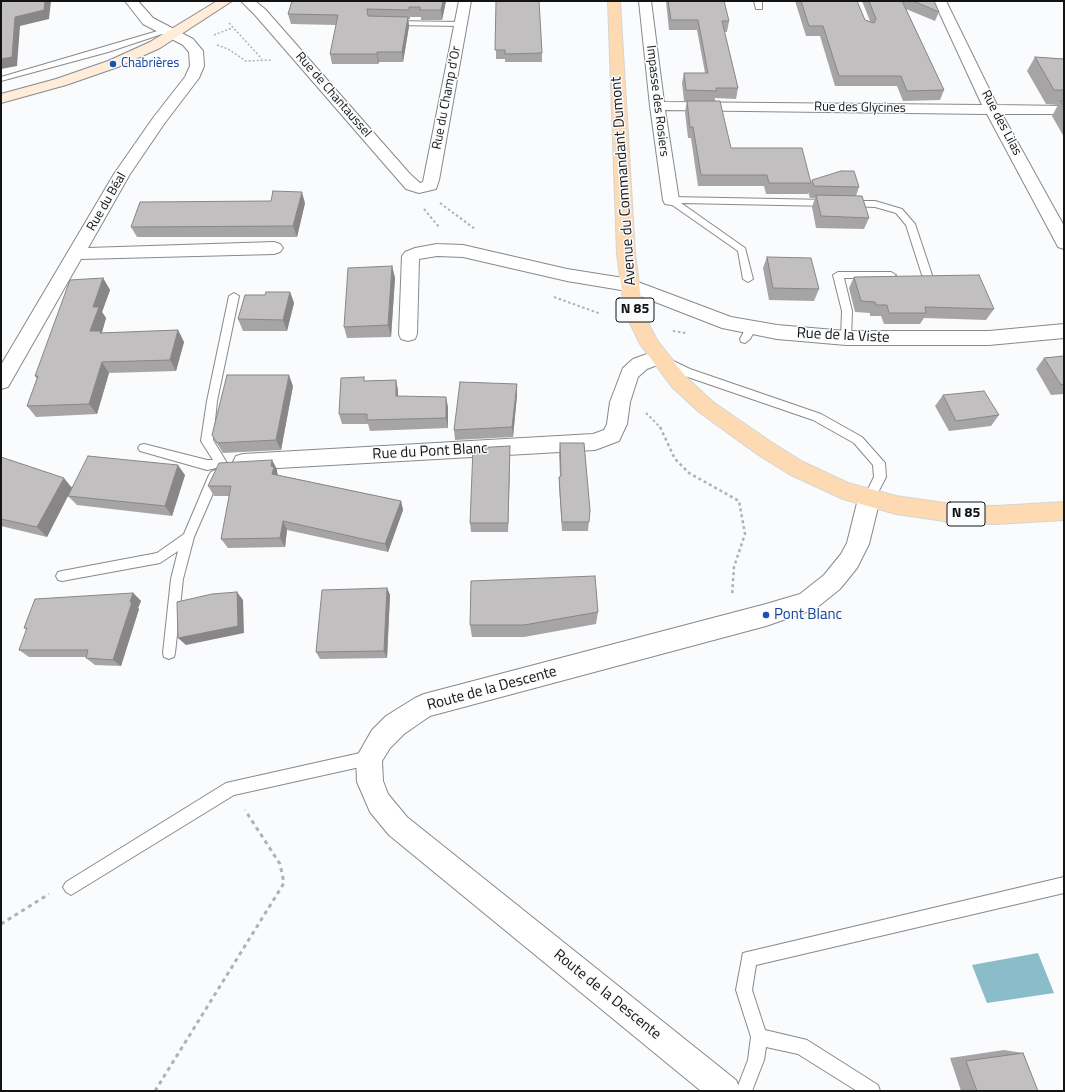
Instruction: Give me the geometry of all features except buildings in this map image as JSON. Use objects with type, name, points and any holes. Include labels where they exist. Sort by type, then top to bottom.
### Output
[{"type":"main road","points":[[1,99],[62,82],[113,64],[226,1]]},
{"type":"main road","name":"Avenue du Commandant Dumont","points":[[614,1],[626,254],[630,285],[638,321],[649,344],[679,382],[706,407],[764,448],[796,468],[843,490],[869,499],[929,511],[958,514],[996,515],[1064,511]]},
{"type":"street","name":"Rue du Béal","points":[[1,382],[122,174],[158,121],[192,78],[197,66],[196,51],[188,42],[168,34],[148,21],[131,1]]},
{"type":"street","name":"Rue de Chantaussel","points":[[247,1],[260,12],[404,177],[412,185],[419,188]]},
{"type":"street","name":"Rue du Champ d'Or","points":[[419,188],[430,184],[431,180],[465,1]]},
{"type":"street","name":"Impasse des Rosiers","points":[[645,1],[657,106],[671,200]]},
{"type":"street","name":"Rue des Lilas","points":[[940,1],[992,110],[1045,205],[1064,243]]},
{"type":"street","name":"Rue des Glycines","points":[[657,106],[1064,110]]},
{"type":"street","points":[[76,253],[99,254],[274,248]]},
{"type":"street","name":"Rue de la Viste","points":[[408,334],[411,256],[421,252],[437,250],[463,251],[567,275],[630,285],[728,323],[748,334],[846,338],[989,338],[1064,331]]},
{"type":"street","name":"Rue du Pont Blanc","points":[[221,463],[595,442],[612,435],[618,424],[620,402],[630,373],[640,364],[658,357]]},
{"type":"street","name":"Route de la Descente","points":[[725,1091],[398,826],[379,803],[370,782],[369,758],[380,739],[395,725],[424,706],[807,602],[832,582],[849,561],[858,544],[869,499]]},
{"type":"lane","points":[[381,22],[461,24]]},
{"type":"lane","points":[[1,79],[168,34]]},
{"type":"lane","points":[[671,200],[875,204],[899,211],[910,224],[927,275]]},
{"type":"lane","points":[[671,200],[742,250],[748,279]]},
{"type":"lane","points":[[846,338],[847,311],[838,275],[891,275]]},
{"type":"lane","points":[[221,463],[207,441],[212,401],[234,296]]},
{"type":"lane","points":[[658,357],[686,372],[817,417],[858,440],[879,463],[880,477],[869,499]]},
{"type":"lane","points":[[144,448],[207,465],[221,463]]},
{"type":"lane","points":[[169,653],[177,579],[188,537],[221,463]]},
{"type":"lane","points":[[62,576],[160,558],[188,537]]},
{"type":"lane","points":[[71,887],[231,788],[369,758]]},
{"type":"lane","points":[[744,1091],[756,1060],[759,1037],[744,990],[749,959],[1064,885]]},
{"type":"lane","points":[[759,1037],[802,1046],[872,1091]]},
{"type":"path","points":[[216,44],[228,49],[246,61],[263,60],[226,20]]},
{"type":"path","points":[[208,37],[232,28]]},
{"type":"path","points":[[620,402],[643,410],[662,430],[675,459],[689,472],[739,501],[745,534],[734,567],[730,624]]},
{"type":"path","points":[[155,1091],[284,883],[280,864],[231,788]]},
{"type":"path","points":[[1,924],[49,894],[71,887]]},
{"type":"water","points":[[1038,953],[1054,993],[987,1003],[972,965]]},
{"type":"place","name":"Chabrières","points":[[113,64]]},
{"type":"place","name":"Pont Blanc","points":[[766,615]]}]
